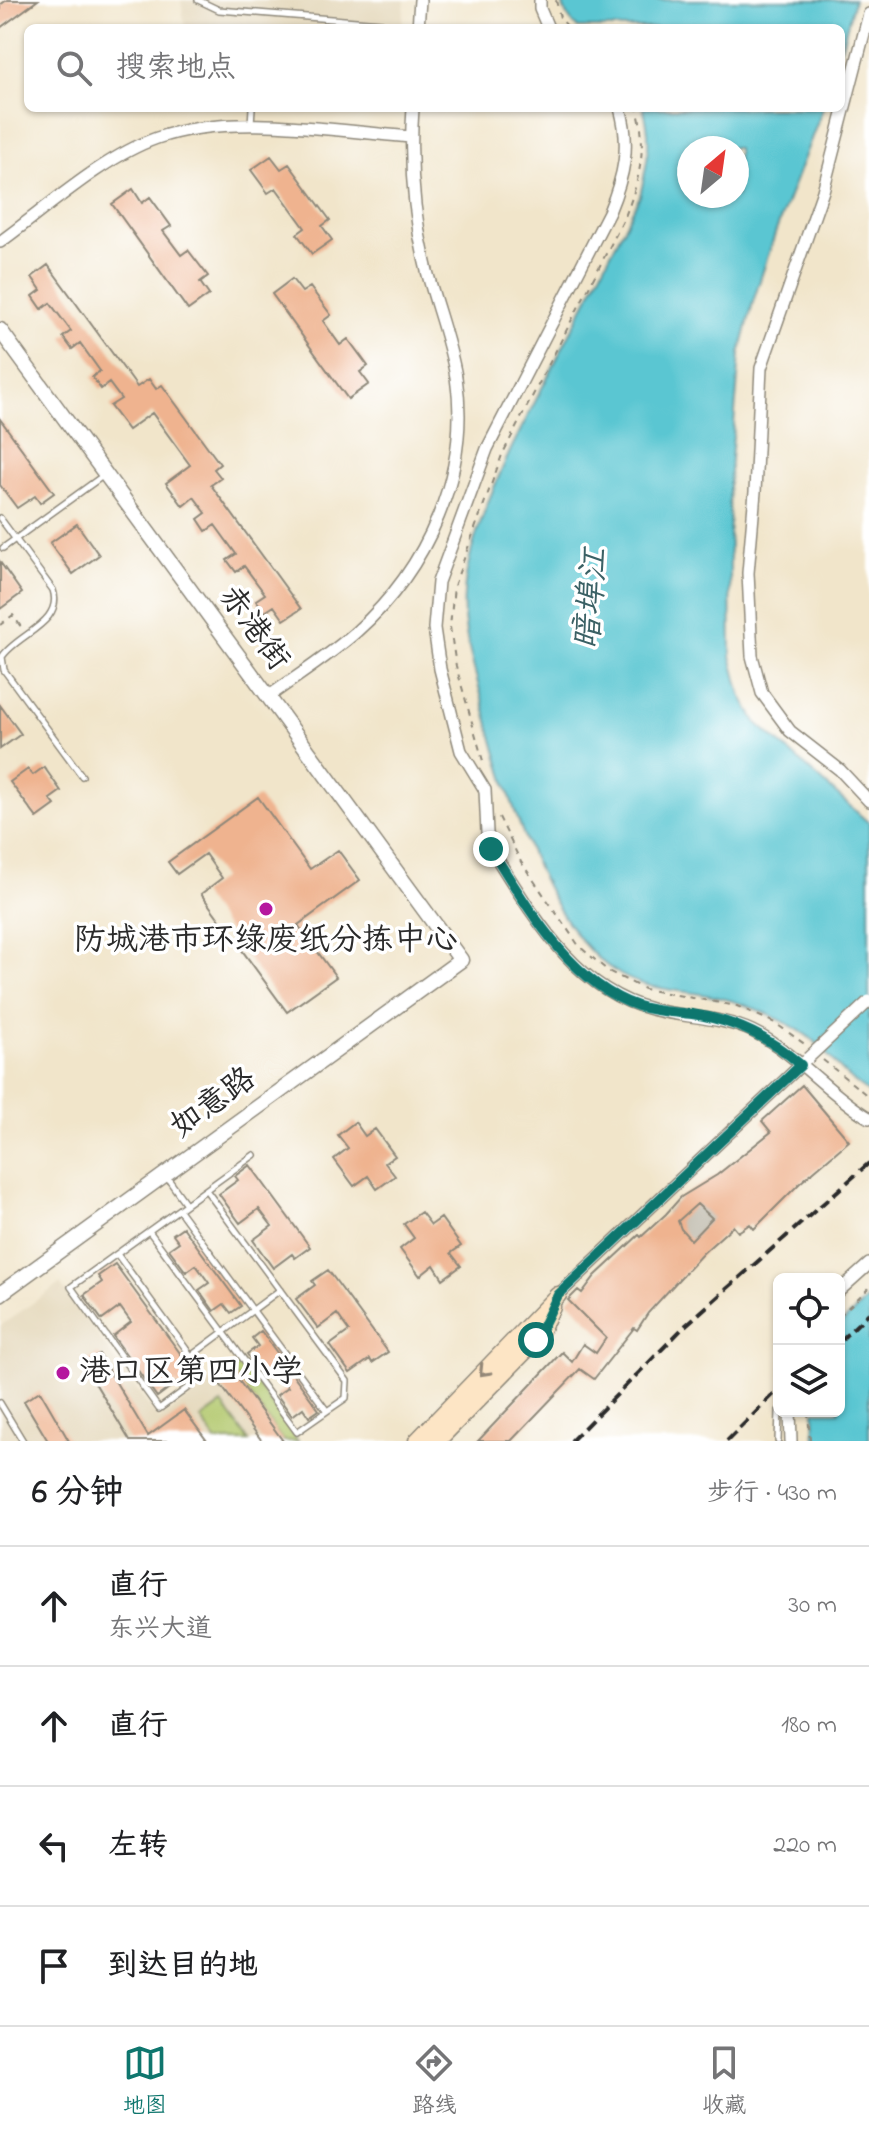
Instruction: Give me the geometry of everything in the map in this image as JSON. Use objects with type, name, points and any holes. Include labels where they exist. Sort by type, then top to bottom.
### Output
[{"type":"main road","points":[[417,1441],[558,1295]]},
{"type":"main road","points":[[437,1441],[536,1340],[558,1295]]},
{"type":"street","points":[[418,24],[420,0]]},
{"type":"street","points":[[540,0],[546,24]]},
{"type":"street","points":[[845,106],[869,14]]},
{"type":"street","points":[[268,697],[356,633],[394,595],[430,539],[446,500],[457,440],[456,378],[416,214],[411,137],[413,112]]},
{"type":"street","points":[[621,112],[626,127],[627,154],[621,183],[487,449],[438,582],[434,628],[440,669],[461,751],[485,790],[491,849],[566,958],[589,980],[618,998],[655,1010],[732,1023],[774,1043],[805,1061],[849,1106],[869,1118]]},
{"type":"street","points":[[844,112],[823,191],[761,368],[748,573],[752,656],[762,693],[790,731],[840,770],[869,801]]},
{"type":"street","points":[[0,242],[115,157],[158,137],[206,128],[251,125],[411,137]]},
{"type":"street","name":"赤港街","points":[[0,330],[461,960]]},
{"type":"street","name":"如意路","points":[[0,1294],[461,960]]},
{"type":"street","points":[[558,1295],[869,1001]]},
{"type":"street","points":[[845,1286],[869,1264]]},
{"type":"street","points":[[790,1417],[791,1441]]},
{"type":"lane","points":[[198,0],[219,10],[381,24]]},
{"type":"lane","points":[[251,125],[252,112]]},
{"type":"lane","points":[[3,548],[105,474]]},
{"type":"lane","points":[[0,518],[53,590],[57,601],[49,618],[9,646],[2,657],[4,670],[82,776]]},
{"type":"lane","points":[[117,1254],[205,1375],[159,1409],[71,1287],[254,1155]]},
{"type":"lane","points":[[165,1175],[186,1204]]},
{"type":"lane","points":[[149,1231],[297,1432],[346,1398],[347,1381],[206,1190]]},
{"type":"lane","points":[[179,1210],[327,1411]]},
{"type":"lane","points":[[191,1356],[280,1290]]},
{"type":"lane","points":[[0,1403],[23,1441]]},
{"type":"lane","points":[[778,1441],[779,1417]]},
{"type":"path","points":[[556,0],[560,18],[565,24]]},
{"type":"path","points":[[485,770],[456,666],[450,627],[454,586],[502,455],[624,219],[636,188],[643,156],[638,112]]},
{"type":"path","points":[[0,625],[13,615],[26,634]]},
{"type":"path","points":[[498,815],[521,862],[579,946],[600,965],[644,989],[714,1000],[765,1018],[792,1033],[869,1097]]},
{"type":"path","points":[[845,1310],[869,1288]]},
{"type":"path","points":[[808,1417],[810,1441]]},
{"type":"shaded area","points":[[181,0],[405,0],[402,24],[184,24]]},
{"type":"shaded area","points":[[699,1186],[727,1227],[727,1231],[703,1253],[665,1212]]},
{"type":"shaded area","name":"港口区第四小学","points":[[60,1284],[159,1420],[241,1362],[298,1441],[0,1441],[0,1326]]},
{"type":"green space","points":[[241,1362],[298,1441],[283,1441],[234,1374],[231,1369]]},
{"type":"green space","points":[[222,1404],[249,1441],[216,1441],[201,1419]]},
{"type":"water","points":[[563,0],[854,0],[845,34],[845,24],[574,24],[564,8]]},
{"type":"water","name":"暗埠江","points":[[644,112],[821,112],[776,231],[740,354],[729,483],[731,656],[741,695],[756,722],[869,823],[869,1093],[847,1076],[816,1043],[788,1024],[732,1001],[635,982],[613,970],[588,948],[566,919],[529,848],[502,771],[469,648],[464,621],[466,576],[489,498],[640,196],[648,152]]},
{"type":"water","points":[[869,1297],[869,1441],[815,1441],[814,1417],[845,1417],[845,1320]]},
{"type":"building","points":[[7,0],[38,0],[0,28],[0,5]]},
{"type":"building","points":[[271,156],[281,169],[289,164],[330,220],[322,226],[332,240],[312,254],[297,234],[305,228],[276,188],[268,193],[251,170]]},
{"type":"building","points":[[133,189],[142,203],[150,197],[171,226],[163,231],[181,255],[188,250],[208,276],[200,282],[209,295],[188,310],[112,204]]},
{"type":"building","points":[[48,265],[137,387],[149,379],[156,389],[162,385],[220,464],[214,469],[221,478],[211,485],[301,609],[284,620],[274,606],[265,612],[256,600],[265,594],[244,566],[236,572],[227,560],[236,554],[215,525],[206,531],[198,519],[206,513],[194,497],[183,506],[166,483],[190,465],[152,413],[128,430],[110,406],[121,399],[109,383],[101,389],[92,377],[100,371],[80,343],[72,349],[63,337],[71,331],[50,303],[42,309],[33,296],[41,290],[32,277]]},
{"type":"building","points":[[292,279],[302,292],[310,287],[331,315],[323,321],[340,345],[348,339],[368,366],[360,372],[369,384],[348,399],[272,294]]},
{"type":"building","points":[[0,419],[54,493],[40,503],[35,496],[17,508],[0,485]]},
{"type":"building","points":[[77,524],[99,555],[73,574],[50,543]]},
{"type":"building","points":[[0,562],[22,593],[0,609]]},
{"type":"building","points":[[0,705],[21,734],[0,749]]},
{"type":"building","points":[[44,767],[61,791],[50,799],[55,805],[37,818],[10,782],[28,769],[33,775]]},
{"type":"building","name":"防城港市环绿废纸分拣中心","points":[[258,797],[310,869],[338,850],[360,880],[298,925],[336,977],[287,1012],[201,894],[222,878],[205,854],[177,874],[168,862]]},
{"type":"building","points":[[802,1085],[849,1141],[800,1183],[754,1229],[750,1224],[738,1232],[733,1226],[703,1253],[648,1313],[637,1330],[634,1328],[594,1379],[580,1369],[511,1441],[478,1441],[562,1352],[572,1362],[583,1344],[596,1353],[606,1338],[568,1300],[578,1290],[582,1293],[595,1276],[681,1197],[717,1175],[771,1132],[762,1121]],"holes":[[[697,1204],[712,1218],[691,1240],[678,1221]]]},
{"type":"building","points":[[355,1122],[365,1136],[375,1129],[395,1156],[385,1163],[395,1176],[377,1189],[368,1176],[354,1186],[334,1159],[348,1148],[338,1135]]},
{"type":"building","points":[[250,1165],[310,1247],[295,1258],[292,1254],[273,1268],[253,1240],[272,1226],[259,1209],[240,1223],[219,1194],[238,1180],[235,1176]]},
{"type":"building","points":[[421,1212],[431,1225],[441,1218],[461,1246],[451,1253],[461,1266],[443,1279],[434,1265],[420,1276],[400,1249],[414,1238],[404,1224]]},
{"type":"building","points":[[183,1227],[241,1306],[231,1313],[224,1304],[214,1311],[199,1290],[209,1283],[196,1265],[186,1272],[169,1249],[179,1242],[173,1234]]},
{"type":"building","points":[[115,1264],[196,1375],[179,1387],[176,1383],[157,1397],[113,1336],[131,1322],[120,1307],[102,1320],[84,1295],[102,1282],[98,1276]]},
{"type":"building","points":[[328,1270],[388,1352],[372,1363],[370,1359],[350,1373],[330,1345],[349,1331],[337,1314],[318,1328],[296,1299],[315,1285],[312,1281]]},
{"type":"building","points":[[261,1331],[319,1410],[309,1417],[303,1408],[292,1416],[277,1395],[288,1387],[275,1369],[264,1377],[247,1354],[258,1346],[252,1338]]},
{"type":"building","points":[[99,1354],[148,1436],[184,1410],[207,1441],[130,1441],[83,1363]]},
{"type":"building","points":[[234,1374],[283,1441],[262,1441],[220,1384]]},
{"type":"building","points":[[40,1391],[69,1441],[48,1441],[24,1401]]},
{"type":"railway","points":[[571,1441],[686,1325],[869,1163]]},
{"type":"railway","points":[[845,1336],[869,1313]]},
{"type":"railway","points":[[727,1441],[773,1395]]},
{"type":"place","name":"防城港市环绿废纸分拣中心","points":[[266,909]]},
{"type":"place","name":"港口区第四小学","points":[[63,1373]]},
{"type":"route","points":[[491,849],[566,958],[598,986],[638,1006],[692,1014],[748,1029],[781,1047],[801,1065],[558,1295],[536,1340]]}]
